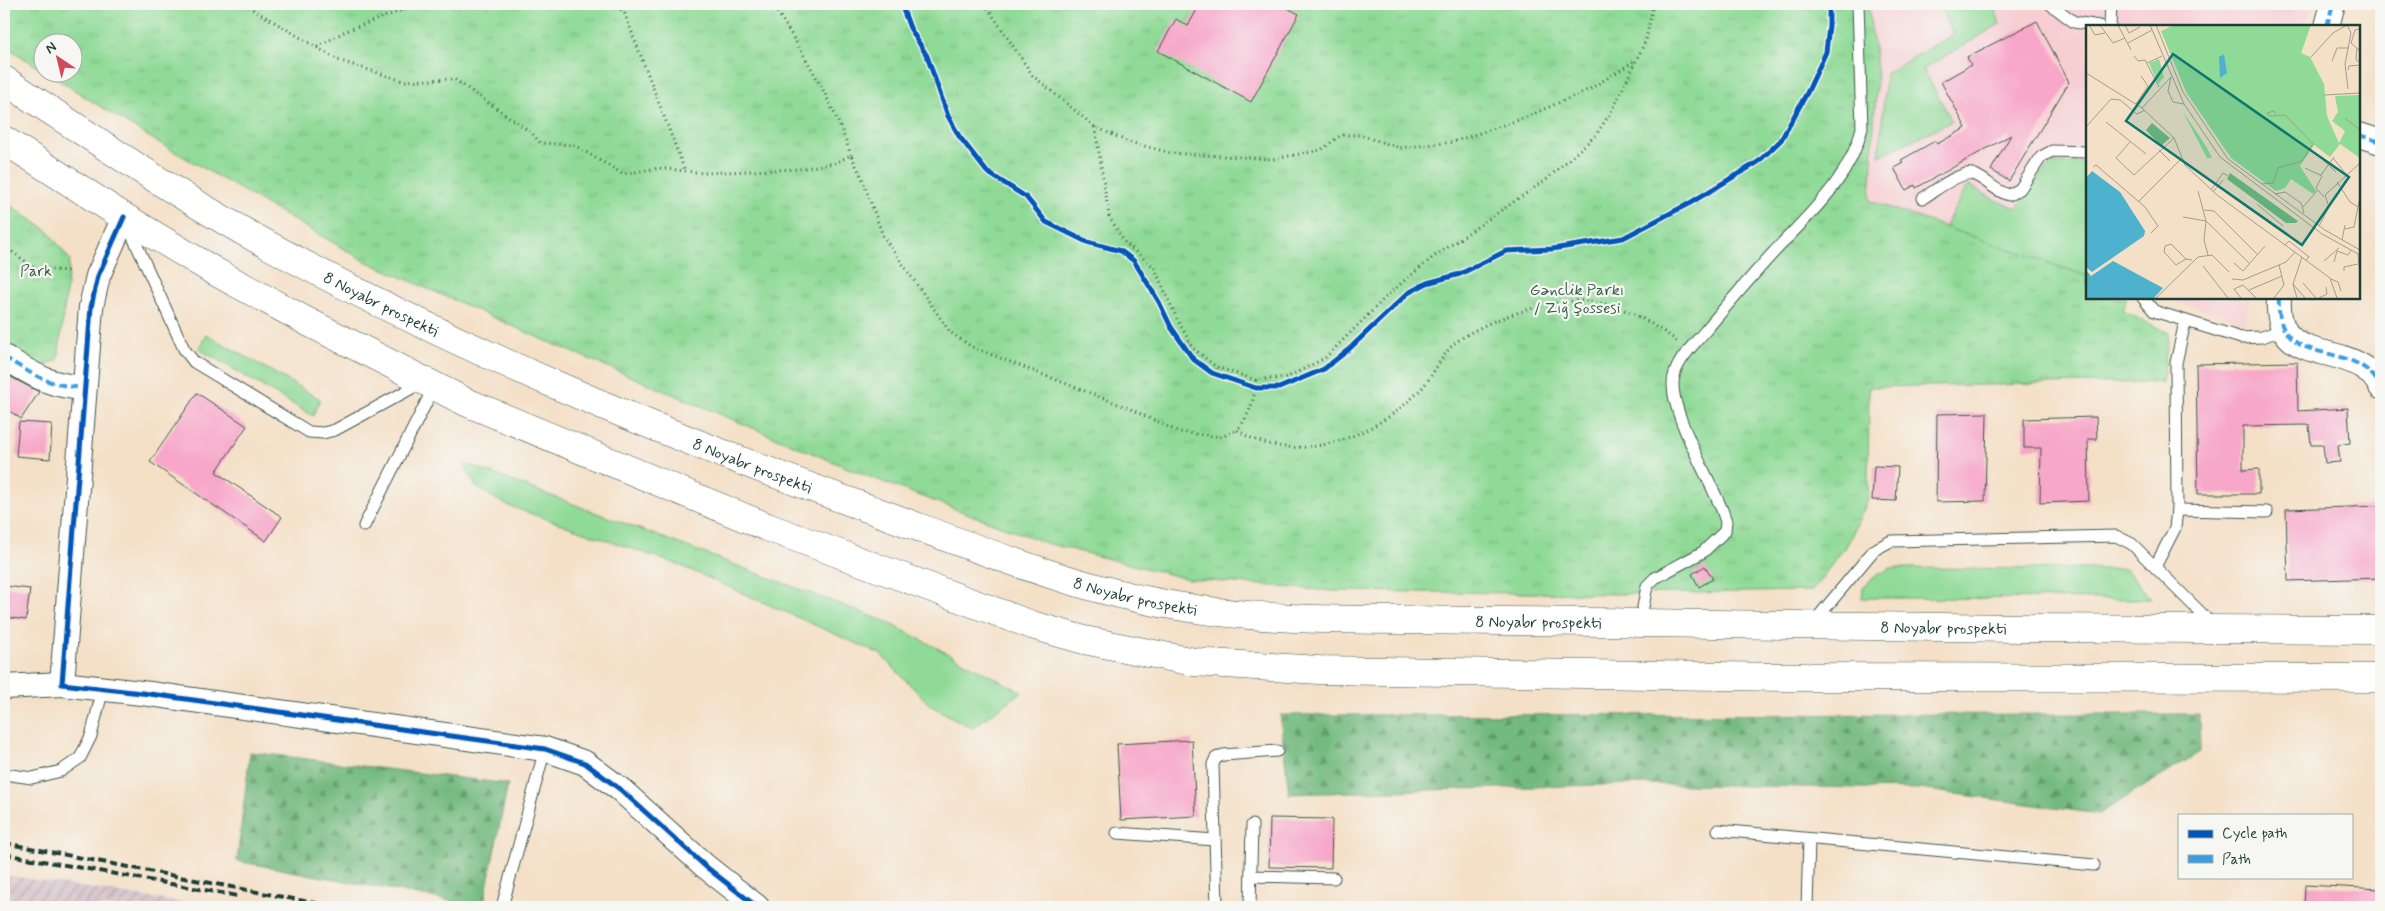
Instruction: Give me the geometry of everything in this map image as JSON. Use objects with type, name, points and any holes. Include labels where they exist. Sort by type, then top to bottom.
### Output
[{"type":"highway","name":"8 Noyabr prospekti","points":[[4,80],[150,175],[244,232],[336,281],[488,356],[791,481],[1052,576],[1168,605],[1263,617],[1640,622],[1810,627],[2381,630]]},
{"type":"highway","points":[[4,140],[124,217],[214,270],[428,384],[767,527],[1032,625],[1084,640],[1194,662],[1319,670],[1762,677],[2381,678]]},
{"type":"street","points":[[2327,25],[2333,4]]},
{"type":"street","points":[[2360,135],[2381,142]]},
{"type":"street","points":[[62,684],[91,307],[98,276],[124,217]]},
{"type":"street","points":[[2280,299],[2279,307],[2284,329],[2297,344],[2315,352],[2341,357],[2364,367],[2381,387]]},
{"type":"street","points":[[4,357],[41,380],[60,386],[84,388]]},
{"type":"street","points":[[4,687],[62,684],[103,688],[545,749],[585,763],[621,790],[749,905]]},
{"type":"lane","points":[[1640,622],[1647,586],[1655,578],[1703,552],[1725,531],[1726,521],[1722,510],[1678,412],[1673,382],[1685,356],[1741,288],[1826,196],[1848,167],[1857,148],[1862,128],[1858,4]]},
{"type":"lane","points":[[2050,4],[2074,22],[2093,25]]},
{"type":"lane","points":[[2110,25],[2111,4]]},
{"type":"lane","points":[[1923,198],[1963,173],[1974,174],[1998,192],[2009,195],[2020,190],[2041,158],[2052,151],[2086,152]]},
{"type":"lane","points":[[124,217],[184,349],[194,362],[309,432],[323,433],[335,430],[428,384]]},
{"type":"lane","points":[[2144,299],[2154,311],[2241,338],[2262,337],[2284,329]]},
{"type":"lane","points":[[2155,567],[2174,528],[2177,510],[2176,363],[2185,322]]},
{"type":"lane","points":[[364,526],[428,384]]},
{"type":"lane","points":[[2177,510],[2267,512]]},
{"type":"lane","points":[[1810,627],[1874,550],[1891,541],[1904,539],[2116,536],[2132,544],[2217,629]]},
{"type":"lane","points":[[4,774],[32,778],[61,771],[80,758],[91,736],[103,688]]},
{"type":"lane","points":[[502,907],[545,749]]},
{"type":"lane","points":[[1217,907],[1213,764],[1216,758],[1223,755],[1277,751]]},
{"type":"lane","points":[[1250,907],[1252,825]]},
{"type":"lane","points":[[1718,830],[1809,840],[2094,865]]},
{"type":"lane","points":[[1117,832],[1215,840]]},
{"type":"lane","points":[[1807,907],[1809,840]]},
{"type":"lane","points":[[1251,876],[1334,878]]},
{"type":"path","points":[[244,4],[338,60],[403,81],[454,78],[532,133],[540,143],[574,145],[623,174],[659,168],[720,173],[799,169],[835,163],[851,155]]},
{"type":"path","points":[[317,47],[344,32],[418,4]]},
{"type":"path","points":[[601,4],[623,10]]},
{"type":"path","points":[[620,4],[685,171]]},
{"type":"path","points":[[772,4],[808,62],[831,104],[862,178],[883,236],[950,332],[972,347],[1126,406],[1180,432],[1222,437],[1237,430],[1244,422],[1256,388],[1256,380]]},
{"type":"path","points":[[985,4],[1033,76],[1094,127],[1129,142],[1171,153],[1273,160],[1321,150],[1341,135],[1360,135],[1400,148],[1453,142],[1524,118],[1582,92],[1637,59]]},
{"type":"path","points":[[1094,127],[1109,216],[1125,242],[1154,267],[1178,321],[1193,348],[1216,367],[1256,380],[1288,377],[1325,358],[1392,291],[1432,258],[1547,179],[1596,135],[1614,107],[1646,40],[1653,4]]},
{"type":"path","points":[[4,246],[36,269],[69,271]]},
{"type":"path","points":[[1237,430],[1250,439],[1281,448],[1303,448],[1329,443],[1356,434],[1380,421],[1421,389],[1443,356],[1455,343],[1495,321],[1543,307],[1588,301],[1613,305],[1651,323],[1674,339],[1682,348]]},
{"type":"path","points":[[1212,373],[1221,376]]},
{"type":"path","points":[[1247,385],[1263,388]]},
{"type":"shaded area","points":[[1868,4],[2313,4],[2307,25],[2086,25],[2086,279],[1870,201],[1877,70]]},
{"type":"shaded area","points":[[2168,299],[2249,299],[2245,322]]},
{"type":"shaded area","points":[[4,875],[197,905],[198,907],[4,907]]},
{"type":"green space","name":"Gənclik Parkı / Zığ şossesi","points":[[4,4],[1868,4],[1877,70],[1870,201],[2086,276],[2086,299],[2127,299],[2123,311],[2169,333],[2162,382],[1869,387],[1868,500],[1848,543],[1812,591],[1623,594],[1331,591],[1188,579],[1046,543],[862,474],[544,340],[365,261],[149,137],[61,82],[82,82],[82,32],[32,32],[32,63],[4,45]]},
{"type":"green space","points":[[1937,4],[1993,4],[2000,24],[1923,69],[1952,121],[1879,156],[1886,73],[1954,34]]},
{"type":"green space","points":[[2086,162],[2086,279],[1944,228],[1968,185],[1997,201],[2017,208],[2041,173],[2052,164]]},
{"type":"green space","name":"Park","points":[[4,201],[48,231],[70,260],[58,360],[39,368],[4,343]]},
{"type":"green space","points":[[206,334],[320,399],[313,416],[199,349]]},
{"type":"green space","points":[[464,463],[887,622],[1022,692],[972,728],[931,706],[880,654],[679,565],[506,505],[476,487]]},
{"type":"green space","points":[[1891,568],[2126,569],[2151,599],[1862,598],[1863,587],[1878,574]]},
{"type":"green space","points":[[2199,714],[2200,752],[2099,814],[1920,789],[1635,784],[1289,794],[1280,715]]},
{"type":"green space","points":[[250,752],[508,784],[483,907],[237,861]]},
{"type":"building","points":[[1200,4],[1280,4],[1299,14],[1251,102],[1158,51],[1176,19],[1188,26]]},
{"type":"building","points":[[2037,21],[2069,82],[2009,181],[1991,170],[2011,135],[1916,188],[1915,185],[1906,190],[1894,168],[1903,163],[1901,160],[1935,141],[1937,144],[1966,128],[1941,82],[1971,65],[1967,57]]},
{"type":"building","points":[[2297,362],[2298,411],[2348,408],[2350,443],[2338,445],[2340,462],[2325,463],[2323,445],[2311,445],[2309,425],[2243,426],[2243,470],[2259,469],[2259,494],[2198,494],[2196,364]]},
{"type":"building","points":[[9,376],[39,392],[21,419],[4,407],[4,384]]},
{"type":"building","points":[[197,393],[247,426],[216,472],[282,517],[266,541],[150,462]]},
{"type":"building","points":[[1987,413],[1985,501],[1936,502],[1937,414]]},
{"type":"building","points":[[2096,417],[2097,439],[2088,439],[2089,501],[2040,503],[2041,448],[2024,448],[2024,419]]},
{"type":"building","points":[[19,422],[52,424],[50,459],[16,456]]},
{"type":"building","points":[[1874,466],[1898,467],[1896,501],[1872,500]]},
{"type":"building","points":[[2381,506],[2381,578],[2288,581],[2286,509]]},
{"type":"building","points":[[1705,566],[1713,579],[1699,587],[1692,574]]},
{"type":"building","points":[[5,586],[30,589],[26,620],[4,617]]},
{"type":"building","points":[[1192,740],[1196,816],[1121,820],[1117,744]]},
{"type":"building","points":[[1270,818],[1332,819],[1331,868],[1269,867]]},
{"type":"building","points":[[2305,885],[2381,889],[2381,907],[2304,907]]},
{"type":"railway","points":[[4,843],[335,907]]},
{"type":"railway","points":[[4,854],[238,896]]},
{"type":"marked path","points":[[2327,25],[2333,4]]},
{"type":"marked path","points":[[2360,135],[2381,142]]},
{"type":"marked path","points":[[2279,299],[2280,318],[2286,332],[2295,341],[2306,348],[2349,360],[2363,367],[2381,387]]},
{"type":"marked path","points":[[4,357],[50,382],[84,388]]},
{"type":"cycle path","points":[[901,4],[910,28],[927,56],[948,116],[959,136],[987,172],[1026,197],[1046,222],[1087,242],[1121,251],[1134,261],[1159,302],[1171,327],[1193,359],[1212,373],[1256,388],[1279,388],[1324,369],[1348,350],[1408,293],[1427,283],[1460,274],[1506,251],[1552,249],[1623,238],[1690,203],[1758,162],[1781,140],[1808,91],[1826,52],[1829,4]]},
{"type":"cycle path","points":[[124,217],[98,276],[91,307],[62,684],[150,694],[545,749],[585,763],[621,790],[705,866],[757,907]]}]
